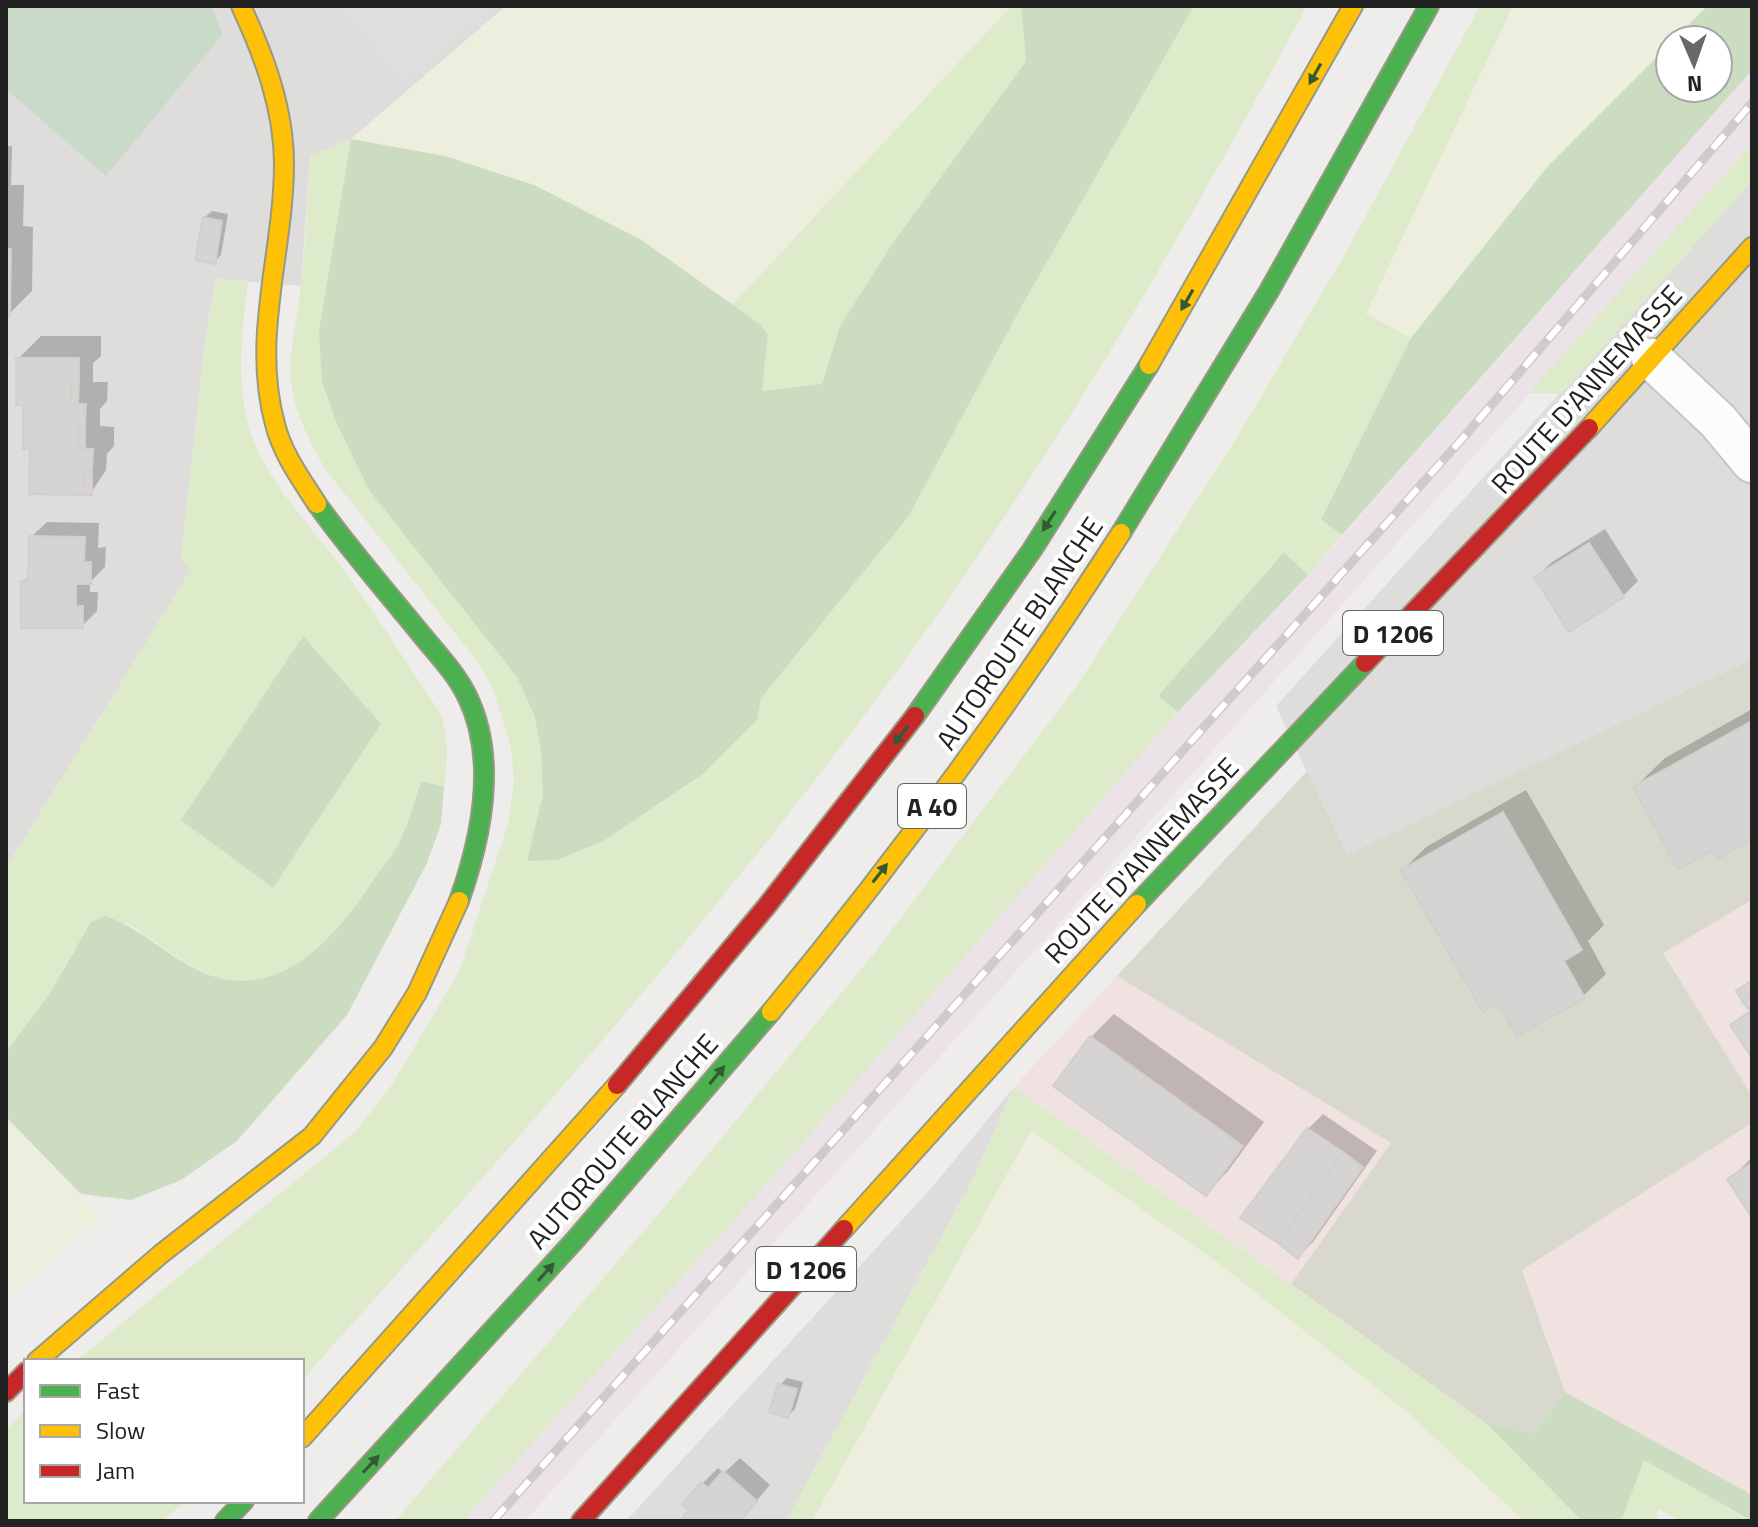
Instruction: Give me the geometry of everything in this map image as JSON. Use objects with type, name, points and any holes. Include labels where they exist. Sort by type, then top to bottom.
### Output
[{"type":"main road","points":[[39,1359],[204,1219],[310,1139],[354,1089],[423,984],[460,896],[485,815],[486,766],[469,699],[311,493],[275,428],[265,369],[284,160],[278,106],[241,6]]},
{"type":"main road","name":"AUTOROUTE BLANCHE","points":[[304,1436],[582,1129],[801,864],[914,719],[1019,566],[1151,362],[1353,6]]},
{"type":"main road","name":"AUTOROUTE BLANCHE","points":[[318,1521],[511,1312],[702,1093],[838,927],[973,752],[1084,591],[1210,395],[1324,201],[1429,6]]},
{"type":"main road","name":"ROUTE D'ANNEMASSE","points":[[581,1521],[1122,920],[1529,494],[1752,247]]},
{"type":"main road","points":[[6,1392],[24,1374]]},
{"type":"main road","points":[[225,1521],[242,1503]]},
{"type":"street","points":[[1652,359],[1718,421],[1752,462]]},
{"type":"shaded area","points":[[6,6],[506,6],[351,139],[310,156],[301,286],[216,279],[206,333],[181,558],[191,570],[6,868]]},
{"type":"shaded area","points":[[340,6],[492,6],[405,80]]},
{"type":"shaded area","points":[[506,6],[1011,6],[732,305],[640,239],[534,185],[445,156],[351,139]]},
{"type":"shaded area","points":[[1513,6],[1707,6],[1689,24],[1654,24],[1654,59],[1548,166],[1411,338],[1365,315]]},
{"type":"shaded area","points":[[1752,70],[1752,143],[1154,817],[525,1521],[463,1521],[782,1167],[1158,734],[1308,575],[1722,104],[1734,104],[1734,90]]},
{"type":"shaded area","points":[[1752,181],[1752,659],[1346,856],[1276,706]]},
{"type":"shaded area","points":[[1752,659],[1752,900],[1663,953],[1752,1096],[1752,1123],[1522,1270],[1565,1392],[1534,1433],[1487,1424],[1291,1284],[1391,1143],[1117,976],[1307,771],[1347,855]]},
{"type":"shaded area","points":[[1752,900],[1752,1096],[1663,952]]},
{"type":"shaded area","points":[[1117,976],[1391,1143],[1291,1284],[1014,1087]]},
{"type":"shaded area","points":[[1014,1087],[973,1179],[786,1521],[626,1521],[934,1185]]},
{"type":"shaded area","points":[[6,1117],[103,1217],[6,1300]]},
{"type":"shaded area","points":[[1752,1123],[1752,1495],[1565,1392],[1522,1270]]},
{"type":"shaded area","points":[[1031,1131],[1221,1265],[1407,1412],[1524,1521],[812,1521]]},
{"type":"green space","points":[[6,6],[211,6],[223,34],[106,176],[6,89]]},
{"type":"green space","points":[[1011,6],[1021,6],[1026,61],[894,241],[840,326],[822,384],[762,391],[768,335],[760,324],[732,305]]},
{"type":"green space","points":[[1021,6],[1194,6],[1024,302],[908,517],[761,698],[757,720],[703,774],[603,841],[557,860],[527,861],[543,795],[541,751],[535,717],[517,677],[369,490],[338,426],[322,382],[319,331],[351,139],[445,156],[534,185],[640,239],[760,324],[768,335],[762,391],[822,384],[840,326],[894,241],[1026,61]]},
{"type":"green space","points":[[1194,6],[1307,6],[1172,247],[1077,405],[923,635],[777,829],[701,923],[544,1108],[304,1378],[304,1359],[78,1359],[356,1131],[391,1086],[459,972],[508,824],[514,782],[511,748],[493,689],[478,662],[325,469],[297,410],[290,363],[303,269],[310,156],[351,139],[333,249],[795,655],[852,583],[1024,302]]},
{"type":"green space","points":[[1480,6],[1513,6],[1366,314],[1411,338],[1321,518],[1342,535],[1308,575],[1284,552],[1158,696],[1178,712],[782,1167],[463,1521],[395,1521],[672,1198],[875,952],[1078,684],[1234,442],[1345,254]]},
{"type":"green space","points":[[1707,6],[1752,6],[1752,70],[1734,90],[1734,24],[1690,24]]},
{"type":"green space","points":[[1654,60],[1654,104],[1722,104],[1342,535],[1321,519],[1411,338],[1548,166]]},
{"type":"green space","points":[[1752,143],[1752,181],[1561,394],[1529,393]]},
{"type":"green space","points":[[216,279],[248,282],[241,378],[245,410],[260,455],[285,495],[356,586],[439,711],[446,739],[444,787],[421,781],[405,829],[385,866],[350,915],[306,959],[281,974],[255,981],[227,980],[188,964],[127,923],[73,951],[48,996],[6,1052],[6,868],[191,570],[181,559],[206,333]]},
{"type":"green space","points":[[1284,552],[1308,575],[1178,712],[1158,696]]},
{"type":"green space","points":[[303,636],[381,724],[273,888],[181,820]]},
{"type":"green space","points":[[421,781],[444,787],[441,824],[427,863],[347,1015],[237,1141],[181,1180],[131,1200],[81,1194],[6,1117],[6,1052],[48,996],[91,922],[106,916],[207,974],[233,980],[258,980],[281,972],[322,944],[356,905],[401,839]]},
{"type":"green space","points":[[1014,1087],[1487,1424],[1582,1521],[1524,1521],[1407,1412],[1221,1265],[1031,1131],[812,1521],[786,1521],[973,1179]]},
{"type":"green space","points":[[1565,1392],[1752,1495],[1752,1521],[1644,1460],[1621,1521],[1582,1521],[1487,1424],[1534,1433]]},
{"type":"green space","points":[[24,1411],[24,1503],[184,1503],[161,1521],[6,1521],[6,1430]]},
{"type":"green space","points":[[1643,1459],[1750,1521],[1681,1521],[1658,1509],[1657,1521],[1621,1521]]},
{"type":"building","points":[[203,217],[222,221],[215,264],[195,260]]},
{"type":"building","points":[[6,249],[11,249],[10,316],[6,316]]},
{"type":"building","points":[[16,358],[79,358],[79,381],[71,381],[71,404],[86,404],[85,426],[78,426],[78,448],[93,449],[92,471],[85,471],[85,495],[29,494],[30,449],[23,449],[23,405],[16,405]]},
{"type":"building","points":[[71,381],[79,381],[78,404],[71,404]]},
{"type":"building","points":[[78,426],[85,426],[85,449],[78,448]]},
{"type":"building","points":[[85,471],[92,471],[92,495],[85,495]]},
{"type":"building","points":[[29,536],[85,537],[84,562],[91,562],[91,584],[76,584],[76,606],[83,606],[83,628],[21,628],[21,581],[28,581]]},
{"type":"building","points":[[1589,543],[1624,597],[1569,632],[1534,577]]},
{"type":"building","points":[[1752,721],[1752,840],[1718,859],[1713,850],[1678,869],[1633,787]]},
{"type":"building","points":[[1503,812],[1582,950],[1564,961],[1585,998],[1517,1036],[1498,1003],[1483,1012],[1401,870]]},
{"type":"building","points":[[1752,980],[1752,994],[1742,1001],[1736,991]]},
{"type":"building","points":[[1752,994],[1752,1010],[1750,1011],[1742,1001]]},
{"type":"building","points":[[1752,1010],[1752,1058],[1730,1025]]},
{"type":"building","points":[[1090,1036],[1243,1146],[1206,1196],[1053,1086]]},
{"type":"building","points":[[1307,1128],[1343,1152],[1278,1243],[1240,1218]]},
{"type":"building","points":[[1343,1152],[1363,1167],[1298,1259],[1278,1243]]},
{"type":"building","points":[[1752,1163],[1752,1218],[1727,1179]]},
{"type":"building","points":[[778,1384],[797,1389],[788,1418],[769,1412]]},
{"type":"building","points":[[723,1471],[757,1501],[740,1521],[680,1521],[689,1510],[682,1504],[701,1482],[708,1488]]},
{"type":"railway","points":[[493,1521],[1462,439],[1752,103]]},
{"type":"traffic: fast","points":[[1121,533],[1269,291],[1429,6]]},
{"type":"traffic: fast","points":[[915,716],[1032,550],[1149,365]]},
{"type":"traffic: fast","points":[[317,504],[453,672],[477,722],[482,748],[483,800],[474,852],[459,901]]},
{"type":"traffic: fast","points":[[1137,904],[1365,663]]},
{"type":"traffic: fast","points":[[318,1521],[575,1240],[771,1012]]},
{"type":"traffic: fast","points":[[225,1521],[242,1503]]},
{"type":"traffic: slow","points":[[241,6],[271,83],[283,143],[283,197],[267,326],[268,391],[282,445],[317,504]]},
{"type":"traffic: slow","points":[[1149,365],[1353,6]]},
{"type":"traffic: slow","points":[[1589,428],[1752,247]]},
{"type":"traffic: slow","points":[[771,1012],[953,778],[1039,657],[1121,533]]},
{"type":"traffic: slow","points":[[39,1359],[161,1254],[312,1136],[383,1048],[417,993],[459,901]]},
{"type":"traffic: slow","points":[[844,1229],[1137,904]]},
{"type":"traffic: slow","points":[[304,1436],[617,1085]]},
{"type":"traffic: jam","points":[[1365,663],[1589,428]]},
{"type":"traffic: jam","points":[[617,1085],[766,907],[915,716]]},
{"type":"traffic: jam","points":[[581,1521],[844,1229]]},
{"type":"traffic: jam","points":[[6,1392],[24,1374]]}]
